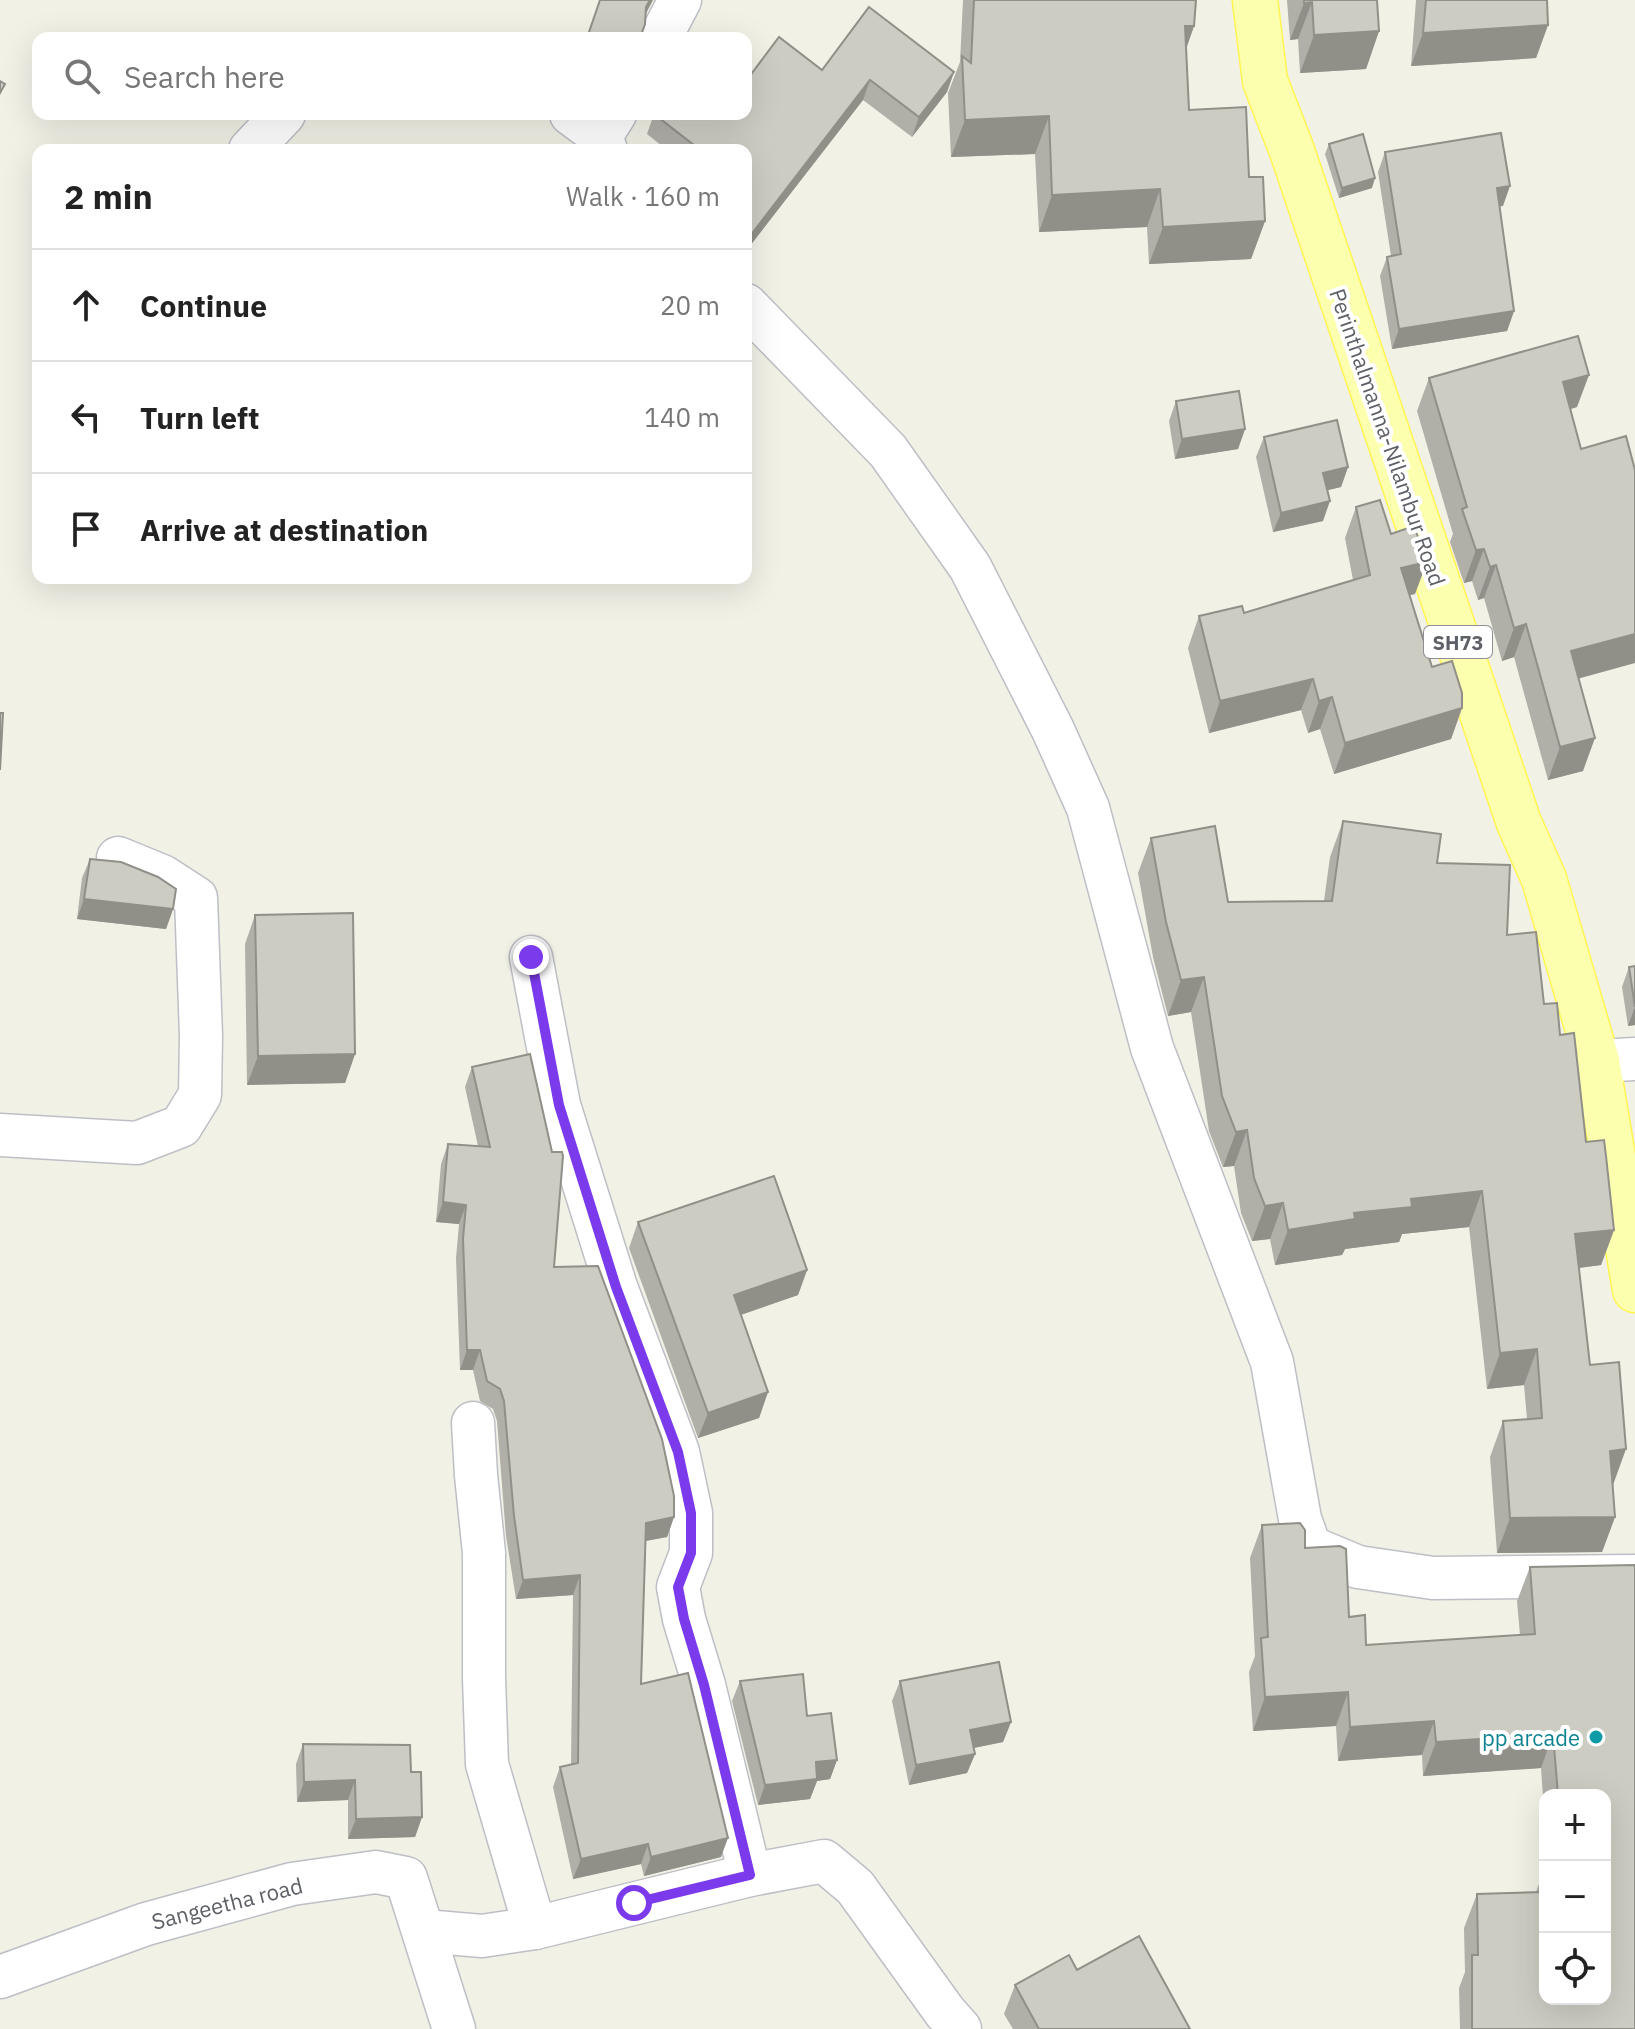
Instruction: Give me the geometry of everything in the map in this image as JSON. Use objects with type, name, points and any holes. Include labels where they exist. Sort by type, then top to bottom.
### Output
[{"type":"main road","name":"Perinthalmanna-Nilambur Road","points":[[1255,0],[1265,81],[1292,151],[1519,823],[1616,1060],[1635,1290]]},
{"type":"street","points":[[663,32],[680,0]]},
{"type":"street","points":[[256,144],[278,120]]},
{"type":"street","points":[[752,311],[888,451],[970,567],[1053,730],[1088,808],[1152,1048],[1272,1362],[1300,1519],[1310,1547],[1358,1567],[1433,1578],[1635,1576]]},
{"type":"street","points":[[0,1135],[137,1143],[181,1126],[200,1095],[196,898],[162,876],[118,858]]},
{"type":"street","points":[[531,957],[559,1105],[616,1287],[678,1452],[691,1513],[691,1553],[678,1587],[750,1875]]},
{"type":"street","points":[[473,1423],[484,1553],[487,1764],[535,1928]]},
{"type":"street","points":[[454,2029],[424,1931],[482,1936],[535,1928],[750,1875],[824,1861],[855,1887],[960,2029]]},
{"type":"street","name":"Sangeetha road","points":[[0,1977],[146,1924],[292,1884],[376,1872],[406,1878],[424,1931]]},
{"type":"building","points":[[600,0],[650,0],[642,32],[589,32]]},
{"type":"building","points":[[974,0],[1196,0],[1194,26],[1185,26],[1189,110],[1246,107],[1249,177],[1263,177],[1265,221],[1163,227],[1160,189],[1052,195],[1049,116],[965,120],[962,56],[971,63]]},
{"type":"building","points":[[1304,0],[1377,0],[1379,31],[1314,35],[1312,2],[1304,3]]},
{"type":"building","points":[[1426,0],[1547,0],[1548,25],[1423,33]]},
{"type":"building","points":[[869,7],[954,72],[919,117],[870,80],[752,233],[752,144],[692,144],[662,120],[752,120],[752,73],[779,37],[822,70]]},
{"type":"building","points":[[1501,133],[1510,186],[1497,188],[1514,311],[1399,329],[1387,257],[1401,254],[1385,152]]},
{"type":"building","points":[[1363,134],[1375,178],[1342,188],[1329,144]]},
{"type":"building","points":[[1578,336],[1589,375],[1563,382],[1581,449],[1626,436],[1635,470],[1635,634],[1571,651],[1595,738],[1560,747],[1526,624],[1514,628],[1496,565],[1490,567],[1484,549],[1476,550],[1462,509],[1467,507],[1429,378]]},
{"type":"building","points":[[1239,391],[1245,429],[1182,439],[1176,401]]},
{"type":"building","points":[[1337,420],[1348,467],[1323,473],[1330,501],[1281,513],[1264,437]]},
{"type":"building","points":[[1380,500],[1391,534],[1414,526],[1427,562],[1401,568],[1432,667],[1452,661],[1462,693],[1462,708],[1345,743],[1332,697],[1319,701],[1313,679],[1220,701],[1199,616],[1242,606],[1244,613],[1370,575],[1356,507]]},
{"type":"building","points":[[0,713],[3,713],[0,770]]},
{"type":"building","points":[[1343,821],[1441,834],[1437,863],[1510,865],[1507,935],[1536,932],[1544,1004],[1557,1003],[1560,1035],[1574,1033],[1586,1142],[1604,1140],[1614,1230],[1575,1234],[1590,1365],[1619,1362],[1626,1449],[1610,1451],[1615,1517],[1510,1518],[1503,1421],[1542,1418],[1537,1349],[1500,1353],[1482,1191],[1411,1199],[1412,1207],[1354,1213],[1355,1219],[1288,1230],[1283,1203],[1265,1206],[1254,1178],[1247,1130],[1236,1132],[1222,1096],[1204,977],[1181,980],[1166,922],[1151,838],[1215,826],[1228,902],[1332,901]]},
{"type":"building","points":[[90,859],[121,862],[158,877],[176,889],[173,909],[84,899]]},
{"type":"building","points":[[353,913],[355,1054],[258,1056],[255,915]]},
{"type":"building","points":[[1635,966],[1635,1007],[1629,967]]},
{"type":"building","points":[[530,1054],[552,1152],[562,1152],[563,1156],[554,1267],[598,1266],[662,1439],[674,1496],[674,1517],[646,1523],[641,1684],[688,1673],[728,1838],[651,1857],[648,1844],[581,1859],[560,1767],[578,1763],[580,1575],[523,1580],[504,1401],[500,1389],[487,1381],[480,1350],[467,1350],[463,1239],[466,1205],[443,1202],[448,1144],[490,1147],[472,1067]]},
{"type":"building","points":[[774,1176],[807,1270],[734,1295],[768,1392],[708,1413],[638,1222]]},
{"type":"building","points":[[1300,1523],[1305,1530],[1305,1548],[1340,1546],[1346,1549],[1349,1617],[1365,1615],[1366,1645],[1535,1634],[1530,1567],[1635,1565],[1635,2029],[1472,2029],[1472,1955],[1478,1955],[1477,1894],[1539,1892],[1539,2005],[1611,2005],[1611,1789],[1558,1789],[1553,1734],[1436,1742],[1434,1721],[1350,1727],[1348,1692],[1265,1697],[1261,1638],[1268,1637],[1262,1525]]},
{"type":"building","points":[[999,1662],[1011,1722],[970,1730],[975,1754],[916,1765],[900,1681]]},
{"type":"building","points":[[803,1674],[807,1716],[831,1713],[837,1760],[816,1762],[817,1779],[765,1785],[740,1681]]},
{"type":"building","points":[[303,1744],[410,1745],[411,1772],[421,1772],[422,1817],[356,1819],[355,1780],[304,1782]]},
{"type":"building","points":[[1139,1936],[1190,2029],[1039,2029],[1015,1985],[1069,1955],[1077,1970]]},
{"type":"place","name":"pp arcade","points":[[1596,1737]]},
{"type":"route","points":[[531,957],[559,1105],[616,1287],[678,1452],[691,1513],[691,1553],[678,1587],[750,1875],[634,1903]]}]
